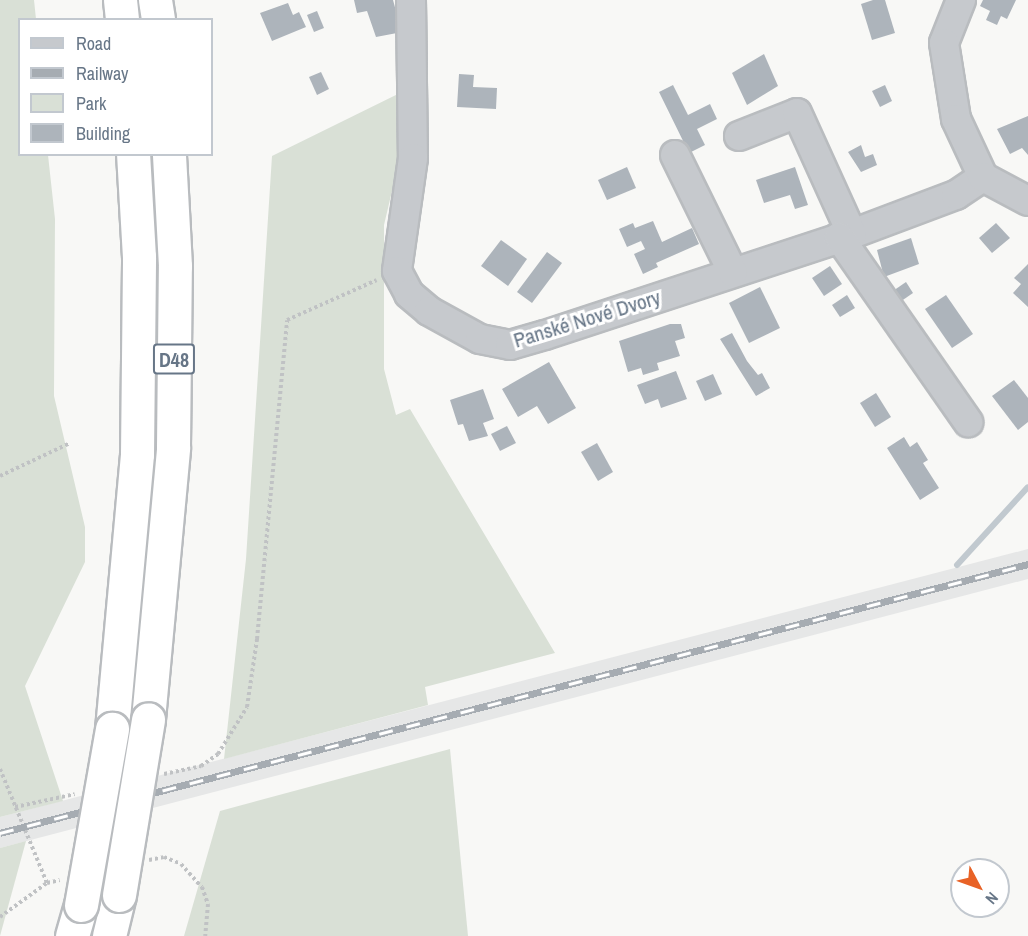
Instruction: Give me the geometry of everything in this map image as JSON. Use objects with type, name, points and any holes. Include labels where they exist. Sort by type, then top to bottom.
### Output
[{"type":"highway","points":[[120,0],[122,18]]},
{"type":"highway","points":[[155,0],[158,18]]},
{"type":"highway","name":"D48","points":[[72,936],[81,905],[112,729],[137,454],[139,257],[133,156]]},
{"type":"highway","name":"D48","points":[[108,936],[119,895],[148,719],[173,447],[176,266],[169,156]]},
{"type":"street","points":[[397,271],[413,158],[411,0]]},
{"type":"street","points":[[961,0],[944,43],[956,119],[983,177],[1028,201]]},
{"type":"street","points":[[739,136],[797,113],[846,235],[968,422]]},
{"type":"street","points":[[675,155],[733,273]]},
{"type":"street","name":"Panské Nové Dvory","points":[[397,271],[409,294],[429,311],[480,339],[510,345],[846,235],[956,195],[983,177]]},
{"type":"path","points":[[154,776],[201,766],[218,754],[247,707],[257,639],[287,320],[397,271]]},
{"type":"path","points":[[0,476],[70,443]]},
{"type":"path","points":[[15,807],[84,792]]},
{"type":"path","points":[[0,917],[47,883]]},
{"type":"path","points":[[205,936],[207,926]]},
{"type":"shaded area","points":[[1028,549],[1028,579],[0,848],[0,817]]},
{"type":"green space","points":[[0,0],[34,0],[36,18],[18,18],[18,156],[48,156],[55,219],[54,396],[85,527],[85,562],[25,686],[63,801],[0,817]]},
{"type":"green space","points":[[402,92],[404,140],[384,225],[384,369],[396,415],[410,409],[555,653],[425,687],[428,705],[224,759],[246,559],[272,156]]},
{"type":"green space","points":[[450,749],[468,936],[184,936],[220,811]]},
{"type":"green space","points":[[26,841],[0,936],[0,848]]},
{"type":"building","points":[[354,0],[393,0],[399,22],[395,23],[397,33],[376,37],[367,11],[357,13]]},
{"type":"building","points":[[873,0],[885,0],[895,33],[872,40],[861,4]]},
{"type":"building","points":[[983,0],[1016,0],[1007,19],[1001,16],[997,25],[986,20],[990,11],[980,6]]},
{"type":"building","points":[[288,3],[293,15],[299,12],[306,27],[272,41],[260,13]]},
{"type":"building","points":[[317,11],[324,28],[314,32],[307,15]]},
{"type":"building","points":[[764,54],[778,86],[747,105],[732,73]]},
{"type":"building","points":[[321,72],[329,89],[317,95],[309,77]]},
{"type":"building","points":[[459,74],[474,75],[473,87],[497,88],[496,109],[457,107]]},
{"type":"building","points":[[673,85],[688,115],[710,104],[717,119],[697,129],[705,145],[689,153],[659,92]]},
{"type":"building","points":[[885,85],[892,101],[880,107],[872,91]]},
{"type":"building","points":[[1028,116],[1028,155],[1022,148],[1010,154],[997,129]]},
{"type":"building","points":[[861,145],[865,157],[873,154],[877,165],[861,172],[848,152]]},
{"type":"building","points":[[627,167],[636,188],[607,200],[598,180]]},
{"type":"building","points":[[795,167],[808,205],[795,209],[790,195],[764,203],[756,180]]},
{"type":"building","points":[[653,221],[662,242],[692,228],[699,244],[656,263],[658,267],[643,274],[634,254],[645,249],[641,241],[627,247],[619,229],[633,223],[635,228]]},
{"type":"building","points":[[996,223],[1010,238],[992,253],[979,238]]},
{"type":"building","points":[[911,238],[919,264],[884,277],[877,250]]},
{"type":"building","points":[[501,240],[527,259],[508,286],[481,266]]},
{"type":"building","points":[[547,252],[562,263],[532,303],[517,292]]},
{"type":"building","points":[[1028,264],[1028,307],[1013,293],[1021,284],[1014,278]]},
{"type":"building","points":[[830,266],[842,284],[824,296],[812,278]]},
{"type":"building","points":[[906,282],[913,293],[897,304],[890,293]]},
{"type":"building","points":[[760,287],[780,328],[749,343],[729,303]]},
{"type":"building","points":[[847,295],[855,308],[840,317],[832,305]]},
{"type":"building","points":[[946,295],[973,334],[952,348],[925,309]]},
{"type":"building","points":[[670,324],[681,324],[685,338],[675,341],[680,356],[657,363],[659,370],[643,375],[641,368],[628,372],[619,341]]},
{"type":"building","points":[[732,333],[747,361],[758,375],[762,373],[770,388],[756,396],[720,339]]},
{"type":"building","points":[[549,362],[576,408],[548,424],[537,406],[518,417],[502,389]]},
{"type":"building","points":[[676,371],[687,399],[661,408],[658,399],[645,404],[637,385]]},
{"type":"building","points":[[713,374],[722,394],[705,401],[696,381]]},
{"type":"building","points":[[1014,380],[1028,398],[1028,422],[1018,430],[992,396]]},
{"type":"building","points":[[483,389],[494,419],[483,423],[488,436],[469,441],[463,424],[458,425],[450,400]]},
{"type":"building","points":[[876,393],[891,417],[875,427],[860,403]]},
{"type":"building","points":[[507,426],[516,443],[500,451],[491,434]]},
{"type":"building","points":[[904,437],[910,447],[917,442],[928,460],[923,463],[939,488],[920,500],[887,448]]},
{"type":"building","points":[[597,443],[613,472],[598,481],[581,452]]},
{"type":"waterway","points":[[957,565],[1028,487]]},
{"type":"railway","points":[[0,833],[1028,564]]}]
